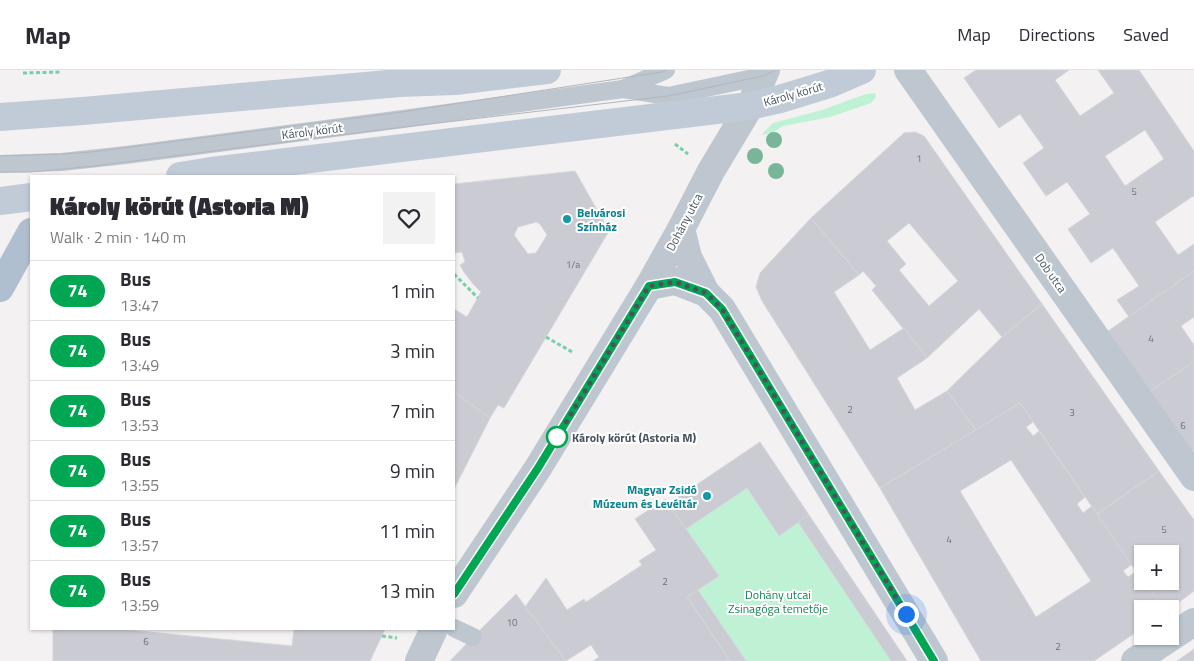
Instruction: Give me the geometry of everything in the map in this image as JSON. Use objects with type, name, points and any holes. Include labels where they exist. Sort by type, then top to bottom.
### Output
[{"type":"main road","points":[[0,117],[399,83],[455,81],[548,70]]},
{"type":"main road","name":"Károly körút","points":[[186,175],[750,106],[832,83],[862,70]]},
{"type":"main road","points":[[0,201],[30,197]]},
{"type":"main road","points":[[0,288],[30,234]]},
{"type":"street","name":"Dob utca","points":[[908,70],[1194,477]]},
{"type":"street","name":"Károly körút","points":[[750,106],[769,72]]},
{"type":"street","name":"Dohány utca","points":[[455,592],[538,468],[570,440],[614,368],[618,338],[681,229],[711,171],[750,106]]},
{"type":"street","points":[[681,229],[688,257],[706,293],[722,309],[934,661]]},
{"type":"street","points":[[649,286],[675,282],[706,293]]},
{"type":"street","points":[[1135,661],[1194,622]]},
{"type":"street","points":[[419,661],[434,630]]},
{"type":"lane","name":"Károly körút","points":[[0,164],[62,162],[109,157],[623,89],[666,70]]},
{"type":"lane","name":"Károly körút","points":[[623,89],[668,96],[769,72]]},
{"type":"lane","points":[[455,628],[473,637]]},
{"type":"path","points":[[23,73],[61,72]]},
{"type":"path","points":[[674,144],[692,158]]},
{"type":"path","points":[[455,275],[478,298]]},
{"type":"green space","points":[[875,93],[876,97],[871,103],[830,117],[783,126],[772,133],[761,135],[773,123],[822,110],[866,94]]},
{"type":"green space","name":"Dohány utcai Zsinagóga temetője","points":[[747,488],[778,535],[798,522],[891,661],[746,661],[698,590],[719,576],[686,529]]},
{"type":"building","points":[[976,70],[1069,70],[1055,80],[1080,116],[1114,93],[1098,70],[1139,70],[1194,151],[1194,197],[1155,222],[1178,255],[1194,244],[1194,271],[1129,317],[1117,300],[1139,286],[1113,248],[1091,263],[1068,229],[1090,214],[1067,182],[1046,196],[1023,163],[1044,148],[1020,114],[999,128],[964,78]],"holes":[[[1145,130],[1164,159],[1125,186],[1105,156]]]},
{"type":"building","points":[[915,132],[924,136],[1042,304],[1002,337],[979,309],[927,358],[872,290],[876,286],[863,271],[859,275],[811,218],[904,133]],"holes":[[[909,223],[958,281],[929,306],[899,270],[906,264],[887,241]]]},
{"type":"building","points":[[575,171],[609,231],[504,408],[498,405],[490,418],[455,393],[455,310],[467,317],[481,292],[460,265],[465,262],[462,252],[455,253],[455,184]],"holes":[[[536,222],[540,224],[547,235],[536,253],[528,254],[514,235],[518,227]]]},
{"type":"building","points":[[811,218],[859,275],[834,292],[870,350],[904,328],[927,358],[897,378],[915,410],[947,391],[976,430],[880,488],[762,301],[756,287],[760,273]]},
{"type":"building","points":[[1194,271],[1194,317],[1181,326],[1194,345],[1194,362],[1149,392],[1108,331]]},
{"type":"building","points":[[1042,304],[1159,471],[1097,514],[1020,403],[976,430],[947,391],[1002,337]]},
{"type":"building","points":[[1194,362],[1194,457],[1149,392]]},
{"type":"building","points":[[455,393],[490,418],[455,487]]},
{"type":"building","points":[[1020,403],[1033,422],[1026,427],[1033,436],[1039,431],[1085,497],[1077,504],[1083,513],[1092,506],[1132,564],[1123,571],[1128,577],[1134,573],[1134,590],[1150,590],[1157,600],[1134,600],[1134,634],[1094,661],[981,661],[880,488]],"holes":[[[1011,460],[1091,581],[1036,617],[960,491]]]},
{"type":"building","name":"Magyar Zsidó Múzeum és Levéltár","points":[[760,442],[809,515],[779,536],[747,488],[686,529],[668,504]]},
{"type":"building","points":[[1159,471],[1194,520],[1194,591],[1179,602],[1179,600],[1157,600],[1150,590],[1179,590],[1179,545],[1134,545],[1134,568],[1097,514]]},
{"type":"building","points":[[665,499],[719,576],[687,597],[730,661],[593,661],[599,657],[591,645],[566,661],[525,607],[546,578],[567,610],[584,599],[586,602],[642,565],[639,561],[656,550],[635,519]]},
{"type":"building","points":[[809,515],[907,661],[891,661],[798,522]]},
{"type":"building","points":[[698,590],[746,661],[730,661],[687,597]]},
{"type":"building","points":[[516,594],[566,661],[450,661],[473,637]]},
{"type":"building","points":[[53,630],[128,630],[292,646],[294,630],[385,630],[370,661],[53,661]]},
{"type":"building","points":[[1194,649],[1194,661],[1177,661]]},
{"type":"tram line","points":[[0,156],[92,152],[402,112],[666,70]]},
{"type":"tram line","points":[[0,172],[30,172],[94,166],[668,96],[763,76],[776,70]]},
{"type":"bus line","name":"74","points":[[455,592],[538,468],[649,286],[675,282],[706,293],[722,309],[934,661]]},
{"type":"place","name":"Belvárosi Színház","points":[[567,219]]},
{"type":"place","name":"Károly körút (Astoria M)","points":[[557,437]]},
{"type":"place","name":"Magyar Zsidó Múzeum és Levéltár","points":[[707,496]]},
{"type":"route","points":[[557,437],[649,286],[675,282],[706,293],[722,309],[906,614]]}]
